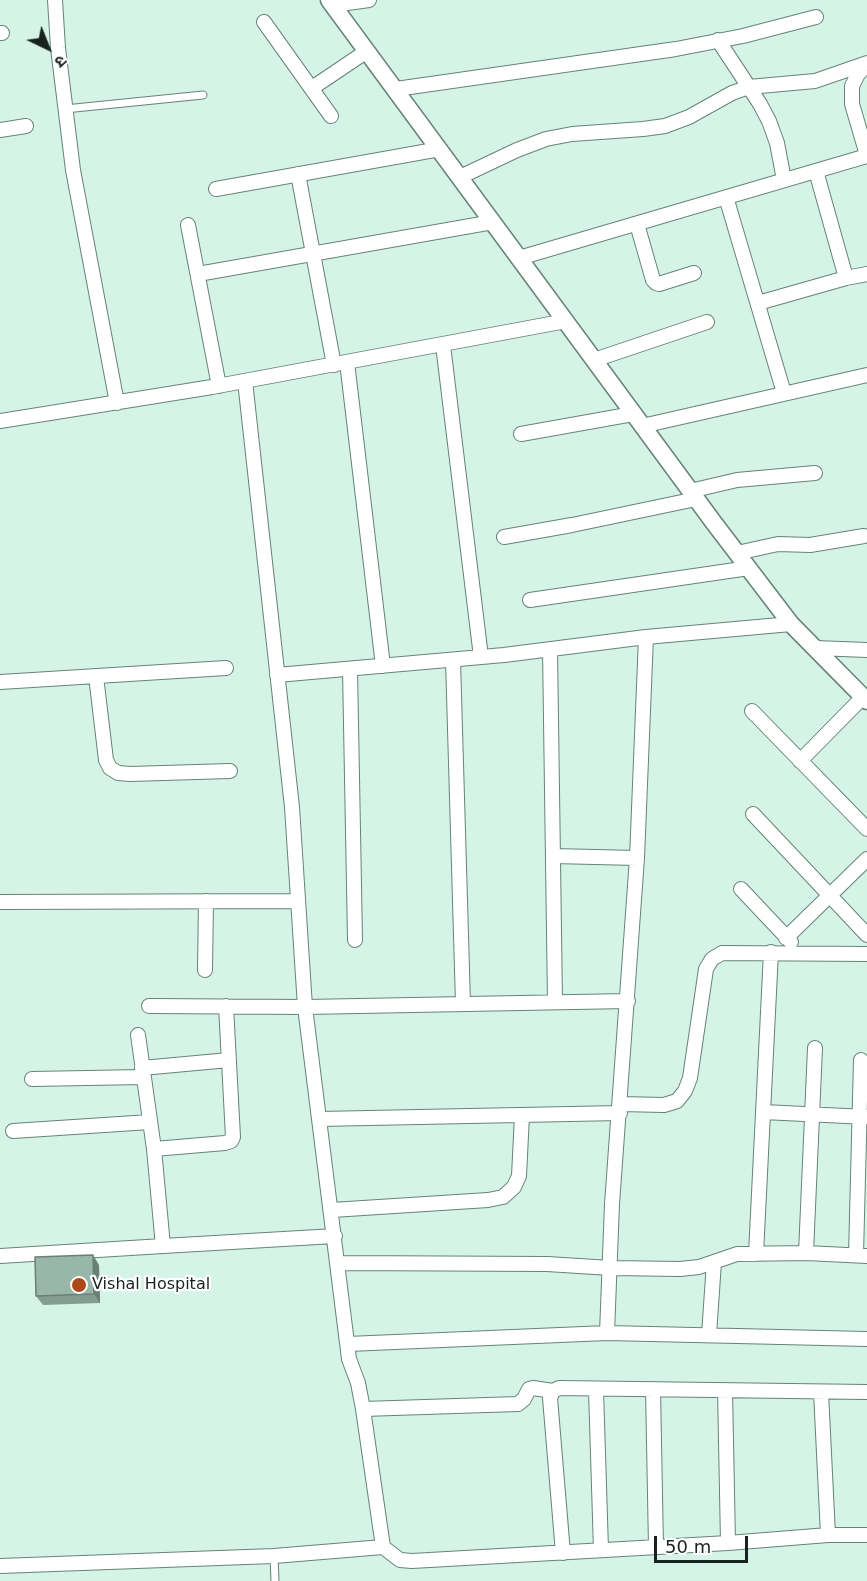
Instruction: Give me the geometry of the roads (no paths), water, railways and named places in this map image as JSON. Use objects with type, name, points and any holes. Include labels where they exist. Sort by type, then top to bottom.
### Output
[{"type":"street","points":[[55,0],[58,48],[73,170],[117,403]]},
{"type":"street","points":[[331,3],[369,0]]},
{"type":"street","points":[[331,3],[693,495],[791,624],[865,699],[800,761]]},
{"type":"street","points":[[396,89],[632,56],[718,40],[816,17]]},
{"type":"street","points":[[264,22],[331,116]]},
{"type":"street","points":[[718,40],[769,121],[777,143],[784,180]]},
{"type":"street","points":[[312,88],[367,51]]},
{"type":"street","points":[[460,177],[546,139],[572,134],[665,126],[689,117],[732,93],[749,87],[815,81],[867,64]]},
{"type":"street","points":[[519,258],[867,155],[852,104],[852,86],[858,74],[867,64]]},
{"type":"street","points":[[0,130],[26,126]]},
{"type":"street","points":[[216,189],[440,149]]},
{"type":"street","points":[[816,171],[846,278]]},
{"type":"street","points":[[298,174],[313,254],[340,364],[383,666]]},
{"type":"street","points":[[726,197],[784,393]]},
{"type":"street","points":[[198,274],[493,222]]},
{"type":"street","points":[[637,224],[656,283],[694,273]]},
{"type":"street","points":[[188,225],[219,386]]},
{"type":"street","points":[[758,303],[867,274]]},
{"type":"street","points":[[0,421],[219,386],[566,321]]},
{"type":"street","points":[[594,360],[707,322]]},
{"type":"street","points":[[443,345],[481,657]]},
{"type":"street","points":[[521,434],[638,420],[867,375]]},
{"type":"street","points":[[245,381],[292,807],[305,1007],[339,1263],[349,1359],[358,1383],[363,1409],[383,1547]]},
{"type":"street","points":[[504,537],[572,525],[693,495],[737,480],[815,473]]},
{"type":"street","points":[[737,553],[778,544],[810,545],[864,536]]},
{"type":"street","points":[[530,600],[749,568]]},
{"type":"street","points":[[277,675],[453,660],[646,637],[791,624]]},
{"type":"street","points":[[608,1334],[612,1204],[637,858],[646,637]]},
{"type":"street","points":[[815,648],[867,650]]},
{"type":"street","points":[[550,649],[555,1002]]},
{"type":"street","points":[[453,660],[463,1004]]},
{"type":"street","points":[[0,682],[226,668]]},
{"type":"street","points":[[350,669],[355,940]]},
{"type":"street","points":[[96,676],[106,760],[110,768],[118,773],[129,774],[230,771]]},
{"type":"street","points":[[752,711],[867,829]]},
{"type":"street","points":[[753,814],[867,935]]},
{"type":"street","points":[[553,856],[637,858]]},
{"type":"street","points":[[786,938],[867,859]]},
{"type":"street","points":[[741,890],[802,953]]},
{"type":"street","points":[[205,970],[206,901]]},
{"type":"street","points":[[0,902],[298,901]]},
{"type":"street","points":[[756,1254],[771,952]]},
{"type":"street","points":[[319,1119],[522,1115],[664,1105],[677,1101],[686,1091],[690,1078],[706,969],[712,959],[722,953],[867,954]]},
{"type":"street","points":[[149,1006],[305,1007],[628,1001]]},
{"type":"street","points":[[154,1149],[231,1141],[233,1137],[226,1006]]},
{"type":"street","points":[[138,1035],[154,1149],[164,1246]]},
{"type":"street","points":[[806,1252],[815,1048]]},
{"type":"street","points":[[32,1079],[143,1072],[229,1060]]},
{"type":"street","points":[[339,1263],[548,1263],[611,1268],[680,1269],[699,1267],[737,1254],[806,1252],[862,1255],[861,1060]]},
{"type":"street","points":[[763,1112],[863,1116]]},
{"type":"street","points":[[332,1210],[488,1200],[503,1197],[514,1187],[519,1176],[522,1115]]},
{"type":"street","points":[[13,1131],[150,1122]]},
{"type":"street","points":[[0,1256],[335,1236]]},
{"type":"street","points":[[709,1335],[714,1262]]},
{"type":"street","points":[[348,1344],[608,1334],[867,1339]]},
{"type":"street","points":[[363,1409],[518,1404],[524,1399],[529,1389],[533,1388],[553,1391],[559,1388],[867,1392]]},
{"type":"street","points":[[653,1389],[656,1547]]},
{"type":"street","points":[[596,1390],[601,1550]]},
{"type":"street","points":[[724,1390],[728,1543]]},
{"type":"street","points":[[553,1391],[550,1398],[563,1553]]},
{"type":"street","points":[[820,1392],[828,1535]]},
{"type":"street","points":[[0,1566],[274,1556],[383,1547],[400,1560],[412,1561],[828,1535],[867,1535]]},
{"type":"lane","points":[[65,109],[203,95]]},
{"type":"lane","points":[[274,1556],[275,1581]]},
{"type":"place","name":"Vishal Hospital","points":[[79,1285]]}]
